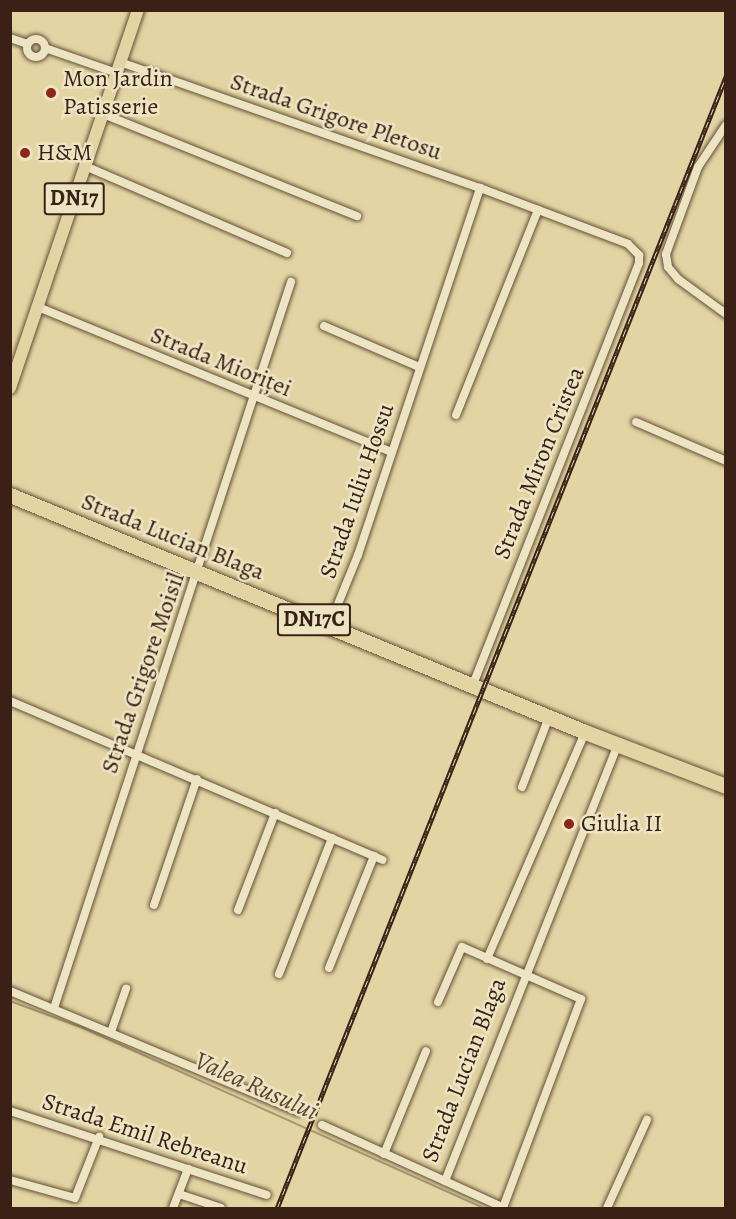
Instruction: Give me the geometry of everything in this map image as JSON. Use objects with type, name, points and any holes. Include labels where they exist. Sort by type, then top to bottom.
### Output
[{"type":"highway","name":"Strada Lucian Blaga","points":[[10,495],[617,746],[726,786]]},
{"type":"main road","name":"DN17","points":[[10,368],[131,10]]},
{"type":"main road","name":"DN17","points":[[10,388],[138,10]]},
{"type":"street","points":[[10,38],[27,44],[33,56],[41,55],[45,48]]},
{"type":"street","points":[[27,44],[37,39],[45,48],[111,71]]},
{"type":"street","name":"Strada Grigore Pletosu","points":[[120,62],[480,188],[628,244],[639,255]]},
{"type":"street","points":[[103,114],[357,216]]},
{"type":"street","points":[[726,125],[699,167],[666,254],[668,267],[678,279],[726,314]]},
{"type":"street","points":[[85,166],[287,253]]},
{"type":"street","name":"Strada Iuliu Hossu","points":[[329,626],[358,555],[480,188]]},
{"type":"street","points":[[456,415],[538,210]]},
{"type":"street","name":"Strada Miron Cristea","points":[[473,685],[639,264],[639,255]]},
{"type":"street","name":"Strada Grigore Moisil","points":[[54,1008],[135,752],[198,571],[291,282]]},
{"type":"street","name":"Strada Mioriței","points":[[38,307],[391,452]]},
{"type":"street","points":[[324,326],[419,367]]},
{"type":"street","points":[[636,422],[726,461]]},
{"type":"street","points":[[10,700],[383,860]]},
{"type":"street","points":[[522,787],[549,717]]},
{"type":"street","name":"Strada Lucian Blaga","points":[[487,959],[585,732]]},
{"type":"street","name":"Strada Lucian Blaga","points":[[445,1181],[617,746]]},
{"type":"street","points":[[154,905],[197,779]]},
{"type":"street","points":[[238,910],[275,813]]},
{"type":"street","points":[[279,974],[332,838]]},
{"type":"street","points":[[329,968],[374,856]]},
{"type":"street","name":"Strada Lucian Blaga","points":[[438,1002],[462,947],[581,999],[503,1208]]},
{"type":"street","points":[[111,1032],[126,989]]},
{"type":"street","points":[[10,991],[299,1112]]},
{"type":"street","points":[[384,1154],[426,1051]]},
{"type":"street","name":"Strada Emil Rebreanu","points":[[10,1111],[99,1137],[267,1195]]},
{"type":"street","points":[[607,1209],[647,1120]]},
{"type":"street","points":[[322,1125],[503,1208]]},
{"type":"street","points":[[10,1180],[75,1198],[99,1137]]},
{"type":"street","points":[[173,1209],[188,1169]]},
{"type":"street","points":[[179,1194],[221,1209]]},
{"type":"waterway","name":"Valea Rusului","points":[[10,1001],[83,1028],[484,1208]]},
{"type":"railway","points":[[277,1208],[726,76]]},
{"type":"place","name":"Mon Jardin Patisserie","points":[[51,93]]},
{"type":"place","name":"H&M","points":[[25,153]]},
{"type":"place","name":"Giulia II","points":[[569,824]]}]
